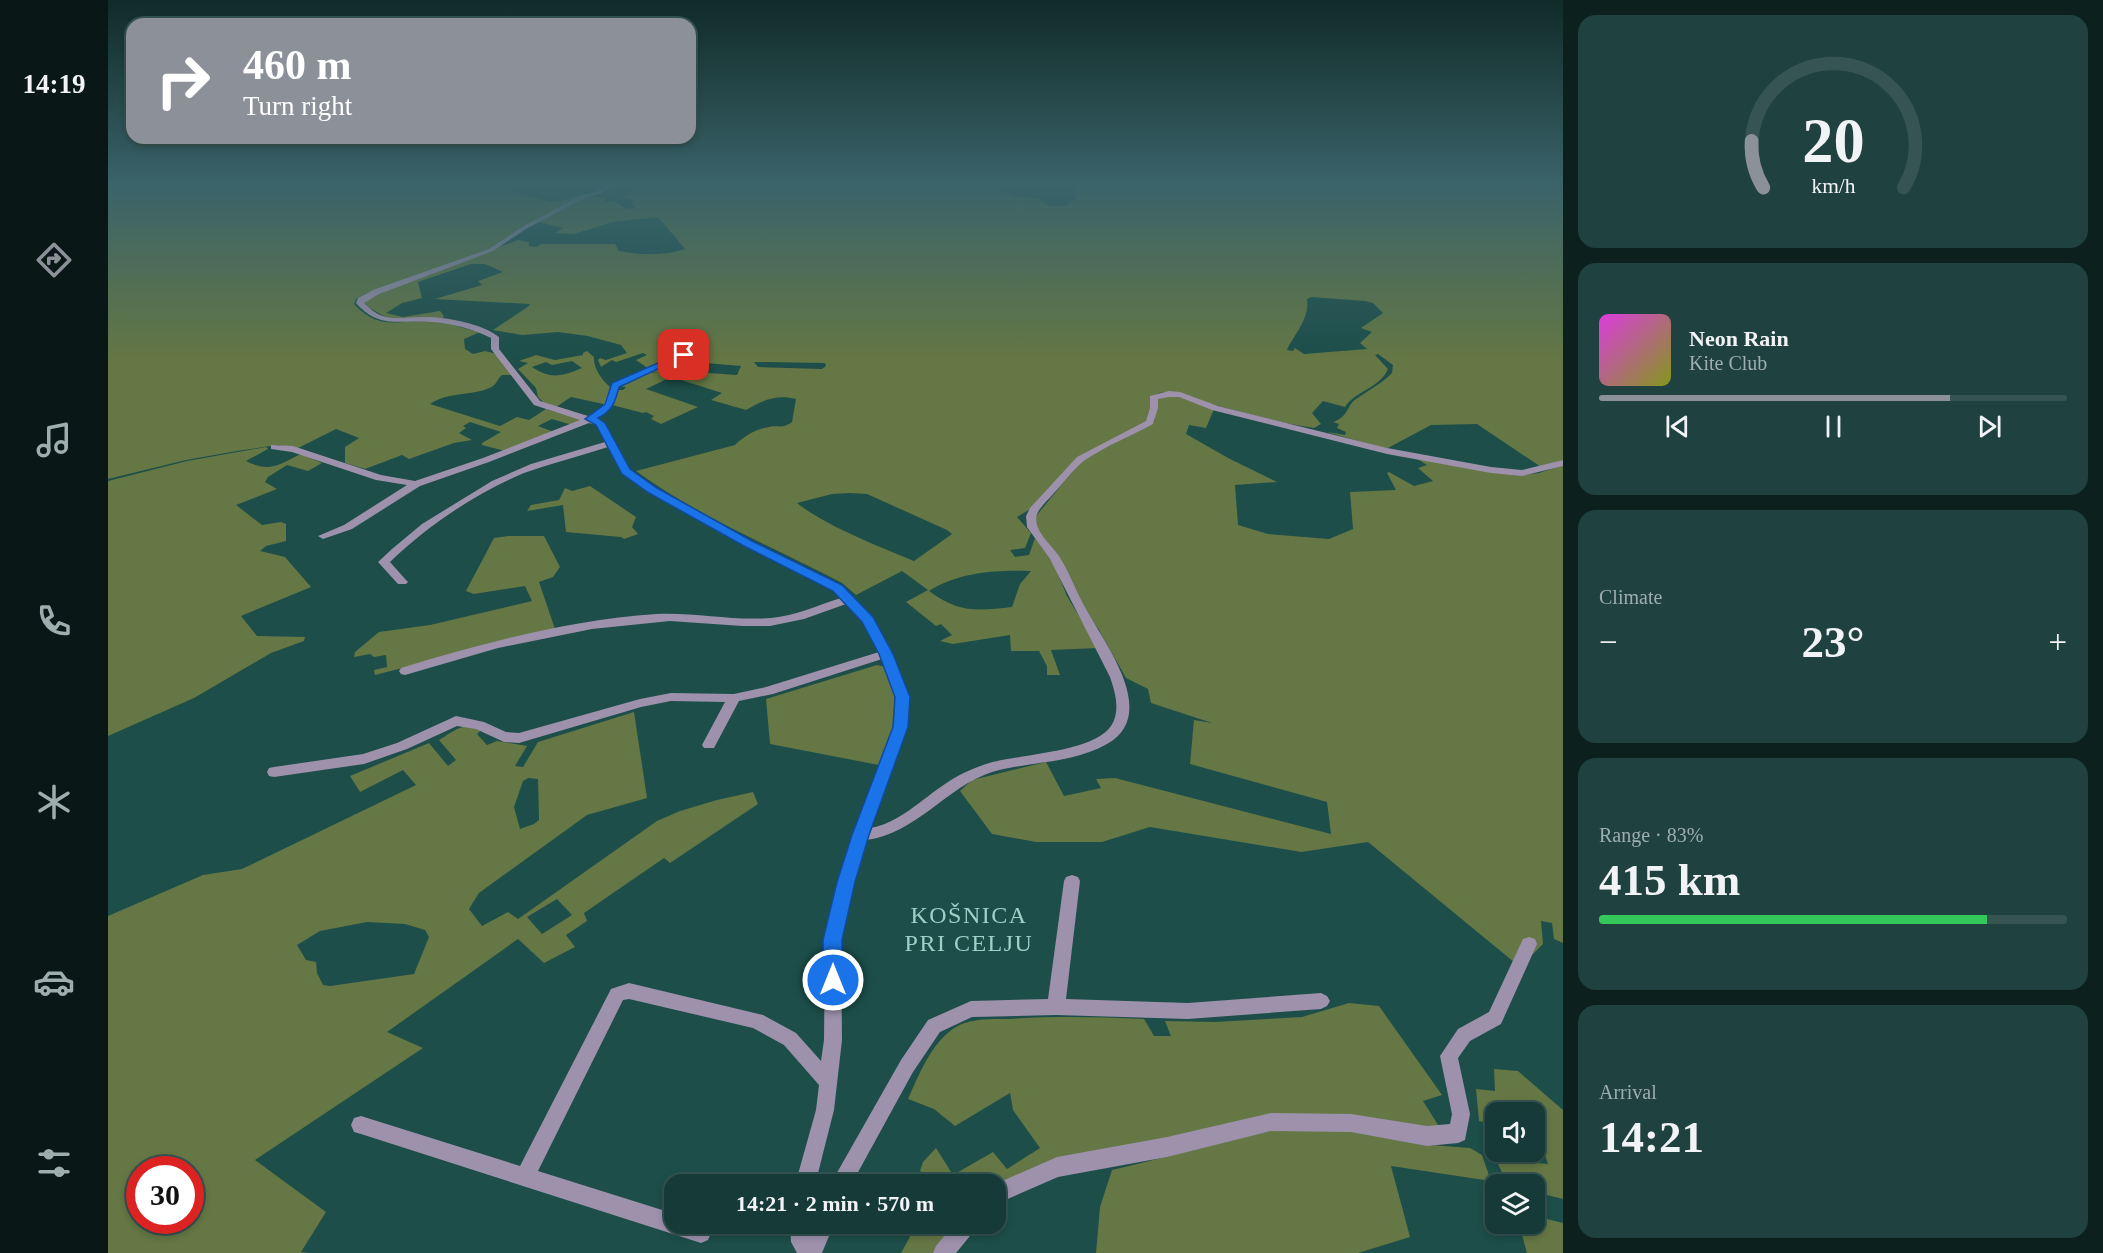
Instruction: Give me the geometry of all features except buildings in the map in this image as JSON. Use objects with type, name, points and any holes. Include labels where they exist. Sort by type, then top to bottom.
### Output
[{"type":"street","points":[[502,242],[491,250],[383,289],[367,296],[360,303],[367,311],[385,320],[397,322],[429,319],[484,332],[495,337],[495,349],[537,403],[600,423],[626,471],[653,491],[748,543],[838,588],[868,620],[886,654],[903,697],[901,727],[860,835],[846,882],[833,940],[833,1040],[825,1110],[808,1174]]},
{"type":"street","points":[[323,536],[348,526],[416,484],[486,460],[590,419],[610,405],[615,385],[684,355]]},
{"type":"street","points":[[860,835],[872,835],[911,816],[974,773],[1085,748],[1105,739],[1119,728],[1124,706],[1115,670],[1080,609],[1052,553],[1031,527],[1030,521],[1034,510],[1080,459],[1150,422],[1154,408],[1153,398],[1169,394],[1180,395],[1215,408],[1387,451],[1491,470],[1522,473],[1563,463]]},
{"type":"street","points":[[402,582],[384,562],[395,551],[466,501],[510,476],[611,443]]},
{"type":"street","points":[[274,447],[293,450],[379,478],[416,484]]},
{"type":"street","points":[[405,671],[479,648],[549,633],[656,618],[690,617],[773,622],[849,599]]},
{"type":"street","points":[[274,772],[364,759],[402,746],[456,721],[479,725],[504,737],[519,738],[671,697],[734,698],[768,691],[886,654]]},
{"type":"street","points":[[709,745],[734,698]]},
{"type":"street","points":[[1056,1007],[1072,881]]},
{"type":"street","points":[[1006,1190],[1057,1167],[1167,1147],[1271,1122],[1351,1123],[1427,1136],[1458,1133],[1461,1114],[1449,1056],[1464,1035],[1495,1018],[1529,944]]},
{"type":"street","points":[[525,1177],[617,994],[629,992],[664,998],[756,1021],[790,1039],[828,1082]]},
{"type":"street","points":[[846,1174],[907,1066],[934,1026],[970,1010],[1056,1007],[1188,1011],[1322,1001]]},
{"type":"street","points":[[362,1125],[664,1221]]},
{"type":"street","points":[[801,1234],[801,1242],[811,1253],[820,1234]]},
{"type":"street","points":[[943,1253],[959,1234]]},
{"type":"green space","points":[[108,242],[501,242],[488,250],[367,293],[356,299],[354,304],[372,318],[380,321],[435,321],[480,332],[464,339],[465,349],[473,354],[485,351],[497,354],[513,375],[502,375],[494,385],[487,389],[446,397],[430,404],[500,426],[517,417],[529,420],[546,409],[582,420],[572,425],[552,419],[538,426],[554,432],[505,451],[482,445],[501,432],[470,422],[463,426],[466,428],[459,433],[472,440],[454,443],[409,459],[402,455],[365,469],[345,463],[345,447],[359,438],[336,429],[298,448],[277,445],[237,451],[186,460],[108,479]]},
{"type":"green space","points":[[511,242],[529,242],[529,246],[536,247],[541,244],[615,244],[619,251],[643,254],[661,254],[685,249],[679,242],[1563,242],[1563,460],[1541,467],[1477,424],[1431,425],[1386,449],[1328,432],[1345,435],[1346,432],[1337,428],[1339,424],[1333,422],[1345,414],[1356,399],[1392,373],[1393,365],[1378,354],[1375,355],[1388,369],[1379,381],[1355,397],[1345,407],[1323,401],[1312,413],[1321,424],[1314,428],[1279,422],[1166,392],[1159,393],[1150,399],[1152,409],[1148,422],[1076,460],[1032,508],[1017,517],[1031,533],[1025,548],[1010,550],[1015,557],[1029,555],[1035,538],[1054,564],[1067,596],[1098,648],[1051,650],[1060,675],[1047,675],[1047,666],[1039,651],[1011,651],[1010,635],[953,644],[940,641],[952,635],[941,624],[936,626],[906,602],[928,590],[902,571],[856,595],[842,583],[685,503],[636,471],[735,445],[755,431],[792,422],[796,399],[783,397],[770,399],[746,410],[711,400],[722,393],[681,380],[679,375],[650,371],[688,355],[702,354],[706,349],[703,349],[705,345],[697,344],[694,348],[678,342],[661,348],[675,356],[649,369],[636,360],[647,355],[643,353],[616,362],[612,360],[601,367],[598,360],[600,358],[606,360],[627,353],[621,345],[588,336],[558,332],[522,335],[493,330],[530,304],[435,299],[482,285],[478,281],[503,272],[485,264],[471,264],[418,282],[422,298],[402,303],[386,313],[403,317],[440,311],[444,316],[441,320],[399,320],[382,315],[363,302],[368,297]],"holes":[[[1311,297],[1373,303],[1383,313],[1361,328],[1372,332],[1360,343],[1367,349],[1304,354],[1295,348],[1293,351],[1287,350],[1304,320],[1307,299]],[[754,362],[825,363],[826,366],[822,369],[758,367]],[[705,363],[741,366],[737,375],[708,373]],[[832,494],[867,494],[952,534],[914,561],[837,527],[797,503]],[[1005,571],[1031,571],[1020,584],[1012,607],[969,609],[950,603],[929,591],[965,576]]]},
{"type":"green space","points":[[587,351],[594,357],[599,374],[610,387],[608,405],[571,397],[556,407],[543,402],[538,397],[536,388],[518,369],[528,363],[519,361],[536,355],[555,360],[583,355]],"holes":[[[572,361],[582,368],[569,373],[551,375],[532,367],[546,362],[552,365]]]},
{"type":"green space","points":[[659,372],[676,378],[669,378],[646,389],[698,407],[661,424],[651,419],[654,416],[646,412],[612,405],[615,390],[623,390],[626,387],[618,386],[650,373]]},
{"type":"green space","points":[[1179,396],[1214,409],[1206,428],[1189,425],[1186,434],[1277,482],[1235,485],[1238,525],[1268,534],[1329,539],[1353,529],[1350,492],[1396,490],[1387,473],[1389,472],[1414,486],[1433,481],[1418,468],[1427,465],[1416,458],[1521,475],[1539,473],[1563,465],[1563,943],[1554,939],[1552,923],[1541,921],[1543,944],[1520,967],[1368,842],[1301,852],[1150,827],[1102,842],[1036,842],[992,834],[960,791],[972,780],[1046,762],[1064,796],[1101,788],[1096,779],[1115,778],[1331,834],[1327,802],[1190,764],[1194,720],[1212,723],[1151,703],[1148,689],[1126,678],[1035,527],[1036,516],[1082,460],[1154,422],[1157,397]]},
{"type":"green space","points":[[266,447],[268,449],[246,461],[261,467],[268,467],[301,454],[322,463],[308,471],[287,465],[268,477],[265,482],[277,489],[236,505],[262,525],[281,522],[286,524],[286,541],[266,546],[260,551],[285,557],[311,587],[241,616],[257,636],[305,637],[304,641],[271,653],[194,698],[108,736],[108,481],[187,461]]},
{"type":"green space","points":[[590,486],[636,517],[632,527],[638,534],[624,539],[566,532],[563,505],[527,511],[531,505],[559,500],[565,488],[572,491]]},
{"type":"green space","points":[[544,536],[560,567],[553,577],[539,582],[555,629],[375,675],[374,670],[387,667],[386,655],[374,657],[370,654],[354,657],[355,652],[379,632],[430,625],[532,601],[525,586],[474,594],[466,591],[494,538]]},
{"type":"green space","points":[[877,665],[886,667],[895,706],[894,727],[884,766],[770,744],[766,699]]},
{"type":"green space","points":[[634,712],[647,798],[587,815],[479,893],[469,909],[482,926],[508,912],[518,919],[657,821],[680,811],[753,792],[758,804],[670,863],[664,858],[584,913],[587,921],[566,935],[575,947],[544,963],[518,939],[387,1032],[423,1048],[255,1160],[326,1212],[301,1252],[309,1253],[108,1253],[108,916],[203,875],[242,869],[416,785],[403,770],[360,792],[350,776],[429,743],[448,766],[456,760],[439,740],[460,728],[484,727],[477,734],[487,745],[497,741],[527,746],[515,766],[523,767],[538,742]],"holes":[[[528,778],[538,779],[539,820],[520,829],[514,807],[523,781]],[[557,899],[572,915],[542,934],[527,917]],[[367,922],[405,924],[425,930],[429,937],[414,974],[330,986],[323,985],[317,973],[316,962],[306,960],[297,945],[320,931]]]},
{"type":"green space","points":[[1349,1003],[1379,1006],[1442,1095],[1423,1101],[1445,1136],[1303,1118],[1017,1186],[1006,1195],[1006,1174],[955,1174],[993,1152],[1007,1169],[1040,1148],[1013,1110],[1010,1093],[955,1126],[934,1109],[908,1099],[922,1069],[940,1041],[947,1033],[968,1022],[1044,1017],[1144,1019],[1154,1036],[1171,1036],[1165,1021],[1215,1022],[1302,1017]]},
{"type":"green space","points":[[1494,1069],[1518,1071],[1563,1110],[1563,1199],[1545,1194],[1545,1174],[1503,1174],[1497,1162],[1548,1164],[1545,1155],[1545,1102],[1485,1102],[1485,1122],[1479,1121],[1476,1089],[1495,1091]]},
{"type":"green space","points":[[1287,1128],[1341,1129],[1430,1145],[1470,1148],[1482,1155],[1489,1174],[1485,1174],[1485,1180],[1391,1166],[1410,1237],[1358,1253],[1096,1253],[1100,1207],[1112,1170]]},
{"type":"green space","points":[[936,1148],[952,1174],[925,1174],[920,1171],[923,1162]]},
{"type":"green space","points":[[1545,1218],[1563,1223],[1563,1253],[1527,1253],[1522,1234],[1545,1234]]},
{"type":"green space","points":[[911,1234],[970,1234],[956,1253],[901,1253]]},
{"type":"district","name":"KOŠNICA PRI CELJU","points":[[969,929]]},
{"type":"route","points":[[684,355],[615,385],[610,405],[590,419],[600,423],[614,453],[626,471],[653,491],[748,543],[838,588],[868,620],[894,671],[903,697],[901,727],[860,835],[846,882],[833,940],[833,980]]}]
